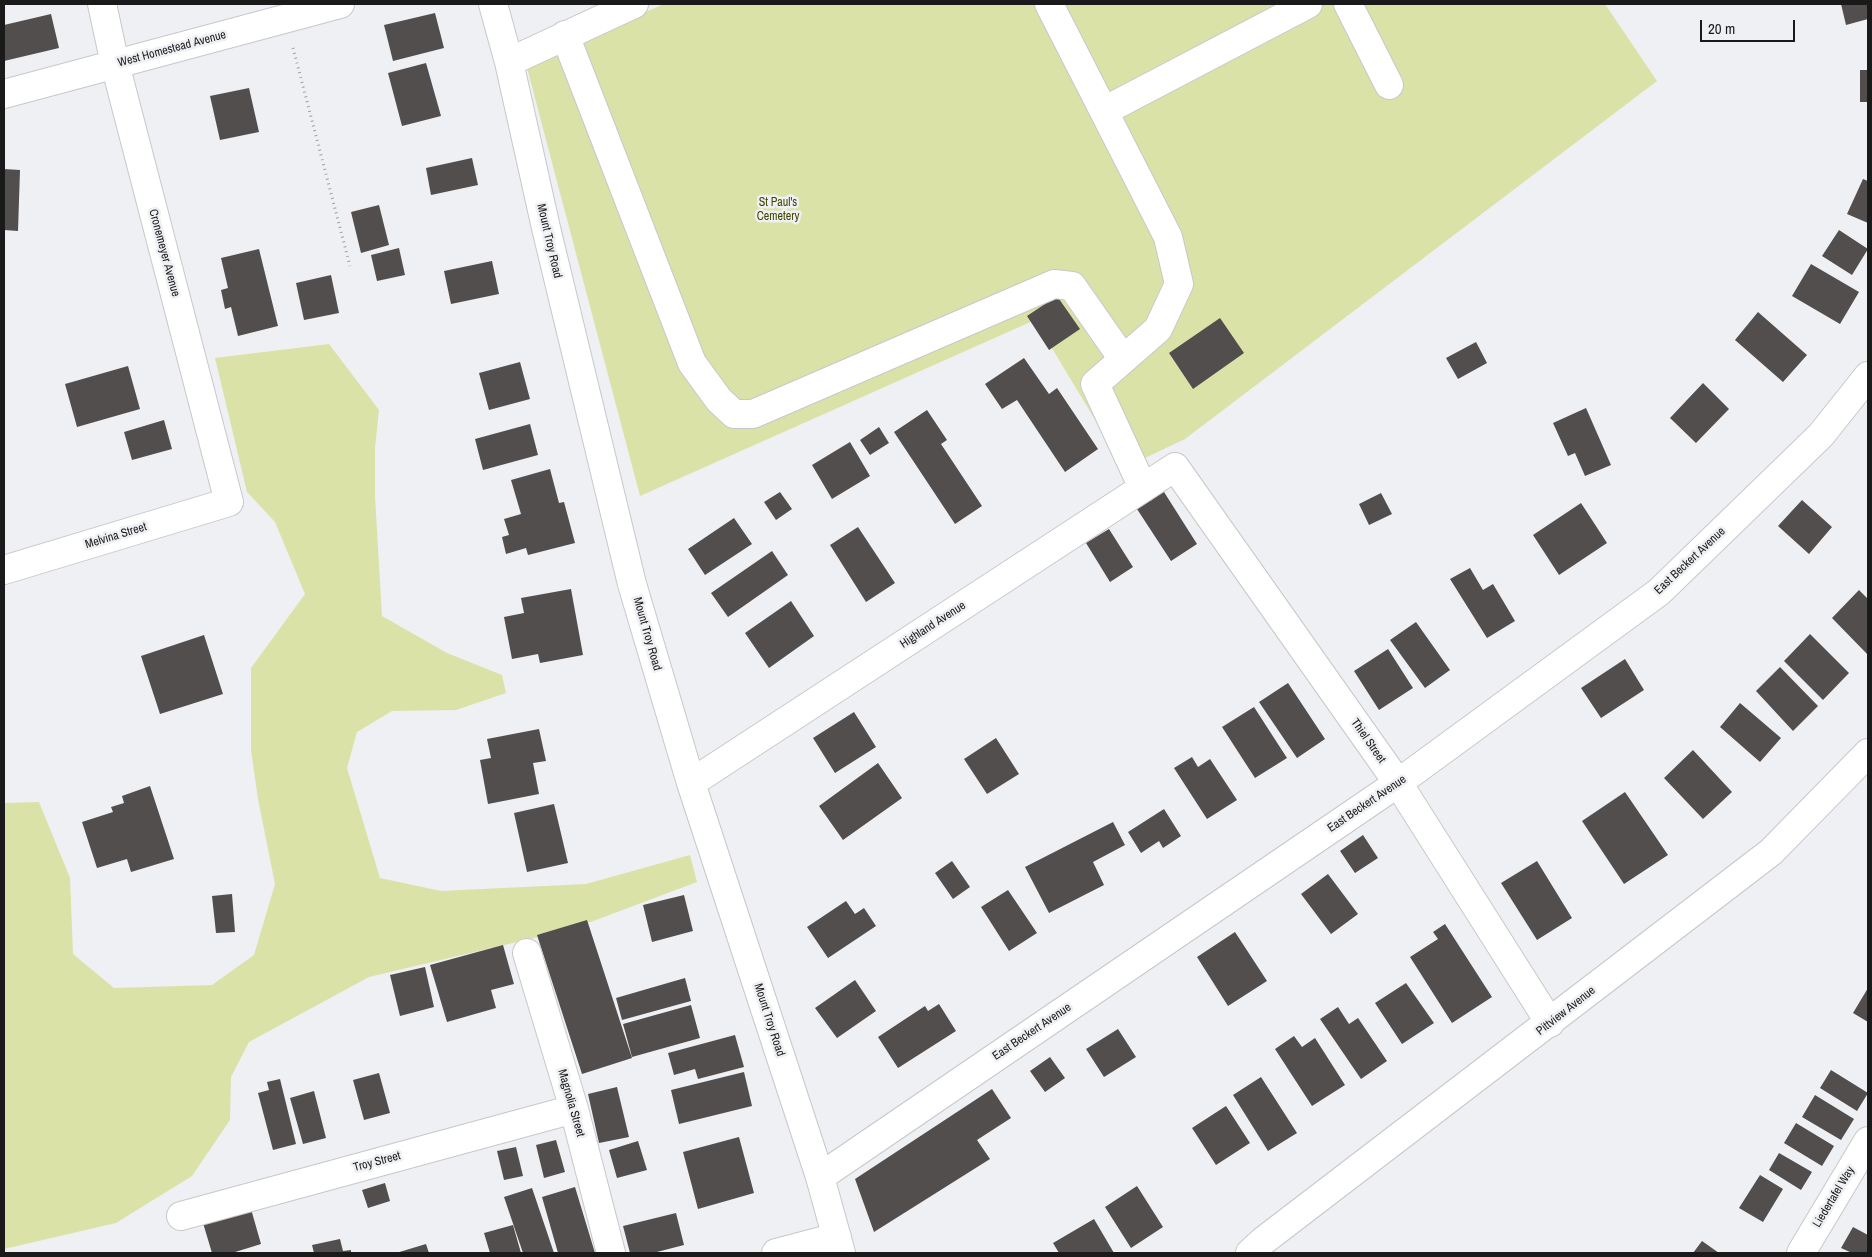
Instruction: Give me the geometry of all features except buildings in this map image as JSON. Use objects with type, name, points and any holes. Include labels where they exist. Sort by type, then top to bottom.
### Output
[{"type":"street","name":"Cronemeyer Avenue","points":[[102,4],[115,64],[228,502]]},
{"type":"street","name":"West Homestead Avenue","points":[[4,94],[340,4]]},
{"type":"street","name":"Mount Troy Road","points":[[493,4],[509,62],[546,228],[632,584],[691,783],[820,1177],[839,1245]]},
{"type":"street","points":[[509,62],[634,4]]},
{"type":"street","points":[[1049,4],[1168,237],[1179,284],[1158,329],[1095,384],[1143,488]]},
{"type":"street","points":[[1104,111],[1308,4]]},
{"type":"street","points":[[1348,4],[1389,85]]},
{"type":"street","points":[[565,36],[692,364],[719,400],[734,414],[753,414],[1054,284],[1072,286],[1123,359]]},
{"type":"street","name":"East Beckert Avenue","points":[[820,1177],[1398,784],[1659,592],[1821,436],[1868,376]]},
{"type":"street","name":"Highland Avenue","points":[[691,783],[1175,467]]},
{"type":"street","name":"Thiel Street","points":[[1175,467],[1398,784],[1550,1023]]},
{"type":"street","name":"Melvina Street","points":[[4,570],[228,502]]},
{"type":"street","name":"Pittview Avenue","points":[[1250,1253],[1263,1241],[1771,852],[1868,752]]},
{"type":"street","name":"Magnolia Street","points":[[527,953],[574,1109],[611,1253]]},
{"type":"street","name":"Troy Street","points":[[181,1216],[574,1109]]},
{"type":"street","name":"Liedertafel Way","points":[[1801,1253],[1868,1141]]},
{"type":"street","points":[[776,1253],[839,1245]]},
{"type":"path","points":[[285,18],[350,266]]},
{"type":"green space","name":"St Paul's Cemetery","points":[[664,4],[1605,4],[1657,81],[1185,439],[1124,468],[1035,320],[640,496],[526,64]]},
{"type":"green space","points":[[329,344],[379,410],[375,448],[375,496],[382,616],[447,653],[502,675],[506,693],[456,710],[392,711],[357,732],[347,768],[380,878],[441,891],[586,884],[690,855],[697,882],[572,929],[369,977],[249,1042],[231,1077],[230,1120],[192,1176],[116,1223],[4,1249],[4,803],[39,802],[70,878],[73,954],[114,988],[212,985],[254,955],[275,884],[258,799],[251,750],[251,668],[305,594],[275,522],[247,492],[215,358]]}]
